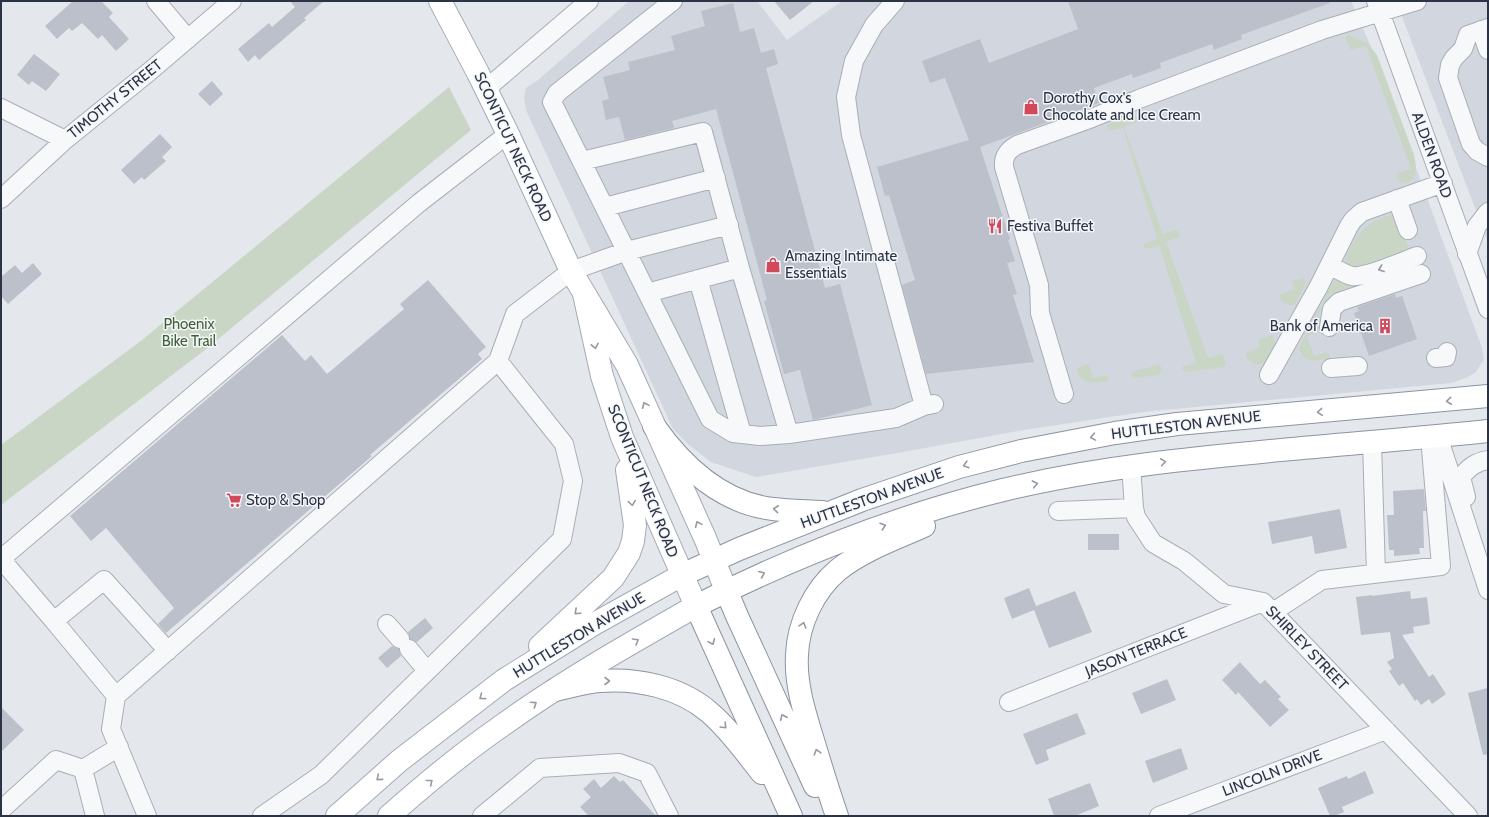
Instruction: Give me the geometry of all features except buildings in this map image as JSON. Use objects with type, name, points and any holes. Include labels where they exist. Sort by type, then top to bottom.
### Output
[{"type":"main road","name":"SCONTICUT NECK ROAD","points":[[440,1],[508,134],[571,271],[627,365],[775,700],[830,816]]},
{"type":"main road","name":"SCONTICUT NECK ROAD","points":[[584,294],[602,376],[622,437],[682,575],[787,808]]},
{"type":"main road","name":"HUTTLESTON AVENUE","points":[[337,816],[399,761],[504,680],[594,624],[682,575],[714,560],[829,513],[928,477],[991,458],[1115,433],[1206,421],[1427,403],[1488,396]]},
{"type":"main road","points":[[654,426],[669,448],[692,470],[706,481],[737,500],[772,509],[829,513]]},
{"type":"main road","name":"HUTTLESTON AVENUE","points":[[389,816],[500,726],[601,661],[726,590],[853,536],[941,508],[1002,491],[1131,466],[1194,458],[1488,431]]},
{"type":"main road","points":[[504,680],[613,578],[629,553],[633,541],[635,525],[622,437]]},
{"type":"main road","points":[[837,816],[806,719],[799,683],[797,654],[802,624],[807,612],[826,582],[852,560],[866,552],[1002,491]]},
{"type":"main road","points":[[554,690],[598,681],[620,681],[655,686],[673,691],[693,701],[704,708],[722,724],[744,750],[787,808]]},
{"type":"street","points":[[156,1],[188,39]]},
{"type":"street","name":"TIMOTHY STREET","points":[[1,199],[65,140],[232,1]]},
{"type":"street","points":[[486,89],[589,1]]},
{"type":"street","points":[[673,1],[557,93],[552,102],[710,419],[733,433],[760,436],[789,434],[896,418],[929,405],[851,135],[846,97],[854,61],[874,25],[895,1]]},
{"type":"street","points":[[1064,394],[1040,313],[1039,285],[1004,167],[1004,161],[1008,152],[1017,145],[1092,118],[1378,7],[1417,1]]},
{"type":"street","name":"ALDEN ROAD","points":[[1378,7],[1488,308]]},
{"type":"street","points":[[1488,50],[1484,29],[1468,35],[1449,70],[1448,78],[1471,144],[1477,151],[1488,157]]},
{"type":"street","points":[[1458,53],[1461,62],[1457,71],[1458,81],[1478,137],[1483,144],[1488,147]]},
{"type":"street","points":[[1,108],[65,140]]},
{"type":"street","points":[[582,161],[703,132],[740,268],[789,434]]},
{"type":"street","points":[[116,696],[2,559],[413,208],[508,134]]},
{"type":"street","points":[[605,207],[716,178]]},
{"type":"street","points":[[1269,375],[1330,265],[1349,226],[1358,215],[1362,212],[1443,183]]},
{"type":"street","points":[[1398,199],[1408,230]]},
{"type":"street","points":[[1467,254],[1476,226],[1488,212]]},
{"type":"street","points":[[147,816],[111,728],[116,696],[498,361],[515,314],[571,271],[627,251],[728,225]]},
{"type":"street","points":[[1330,265],[1348,274],[1358,276],[1417,256]]},
{"type":"street","points":[[648,293],[740,268]]},
{"type":"street","points":[[1329,327],[1332,309],[1339,302],[1421,274]]},
{"type":"street","points":[[698,279],[742,434]]},
{"type":"street","points":[[262,816],[320,775],[562,539],[574,481],[564,444],[498,361]]},
{"type":"street","points":[[1434,436],[1488,590]]},
{"type":"street","name":"JASON TERRACE","points":[[1009,702],[1268,607],[1322,580],[1441,566],[1434,436]]},
{"type":"street","points":[[1372,442],[1376,574]]},
{"type":"street","points":[[1488,460],[1479,462],[1468,468],[1461,477],[1488,567]]},
{"type":"street","name":"SHIRLEY STREET","points":[[1131,466],[1136,517],[1153,543],[1184,561],[1224,594],[1268,607],[1386,730],[1460,814]]},
{"type":"street","points":[[1058,511],[1134,508]]},
{"type":"street","points":[[54,621],[104,580],[168,651]]},
{"type":"street","points":[[387,624],[428,671]]},
{"type":"street","name":"LINCOLN DRIVE","points":[[1159,816],[1386,730]]},
{"type":"street","points":[[1,810],[56,760],[83,769],[119,747]]},
{"type":"street","points":[[482,816],[540,768],[619,763],[647,773],[669,816]]},
{"type":"street","points":[[83,769],[96,816]]},
{"type":"shaded area","points":[[629,1],[757,1],[787,40],[842,1],[1351,1],[1375,56],[1482,348],[1484,359],[1476,372],[1468,377],[1451,383],[1143,412],[1024,430],[756,477],[711,462],[689,445],[673,429],[526,110],[524,98],[526,88],[538,80]]},
{"type":"shaded area","points":[[1396,1],[1488,1],[1488,242]]},
{"type":"green space","points":[[1349,35],[1368,44],[1377,55],[1414,155],[1416,164],[1415,174],[1411,181],[1407,183],[1402,183],[1398,180],[1396,175],[1411,169],[1366,46],[1350,50],[1346,39],[1346,36]]},
{"type":"green space","name":"Phoenix Bike Trail","points":[[449,87],[471,130],[205,350],[1,505],[1,445],[142,340]]},
{"type":"green space","points":[[1131,112],[1135,113],[1138,121],[1124,127],[1163,234],[1175,230],[1178,231],[1180,235],[1179,237],[1166,242],[1208,358],[1220,354],[1223,355],[1226,363],[1224,367],[1186,372],[1182,369],[1183,366],[1196,363],[1159,245],[1147,249],[1143,246],[1145,243],[1157,239],[1123,128],[1112,131],[1107,129],[1107,125]]},
{"type":"green space","points":[[1392,215],[1399,219],[1408,247],[1407,252],[1360,270],[1346,265],[1348,253],[1355,240],[1363,230],[1372,222]]},
{"type":"green space","points":[[1303,278],[1306,282],[1296,303],[1288,305],[1283,303],[1280,299],[1280,295],[1295,289],[1292,281]]},
{"type":"green space","points":[[1338,279],[1363,280],[1350,285],[1350,287],[1331,294],[1325,302],[1323,301],[1332,284]]},
{"type":"green space","points":[[1320,306],[1322,308],[1318,316],[1320,330],[1307,336],[1314,356],[1327,352],[1330,357],[1328,359],[1310,361],[1302,355],[1299,348]]},
{"type":"green space","points":[[1272,335],[1276,345],[1273,356],[1267,362],[1263,363],[1258,364],[1250,361],[1246,353],[1260,347],[1258,340]]},
{"type":"green space","points":[[1089,364],[1093,378],[1108,375],[1109,380],[1089,382],[1081,378],[1078,374],[1077,368]]},
{"type":"green space","points":[[1158,365],[1161,366],[1162,370],[1159,375],[1136,378],[1132,376],[1133,372]]},
{"type":"place","name":"Dorothy Cox's Chocolate and Ice Cream","points":[[1031,107]]},
{"type":"place","name":"Festiva Buffet","points":[[995,226]]},
{"type":"place","name":"Amazing Intimate Essentials","points":[[773,265]]},
{"type":"place","name":"Bank of America","points":[[1385,326]]},
{"type":"place","name":"Stop & Shop","points":[[234,500]]}]
